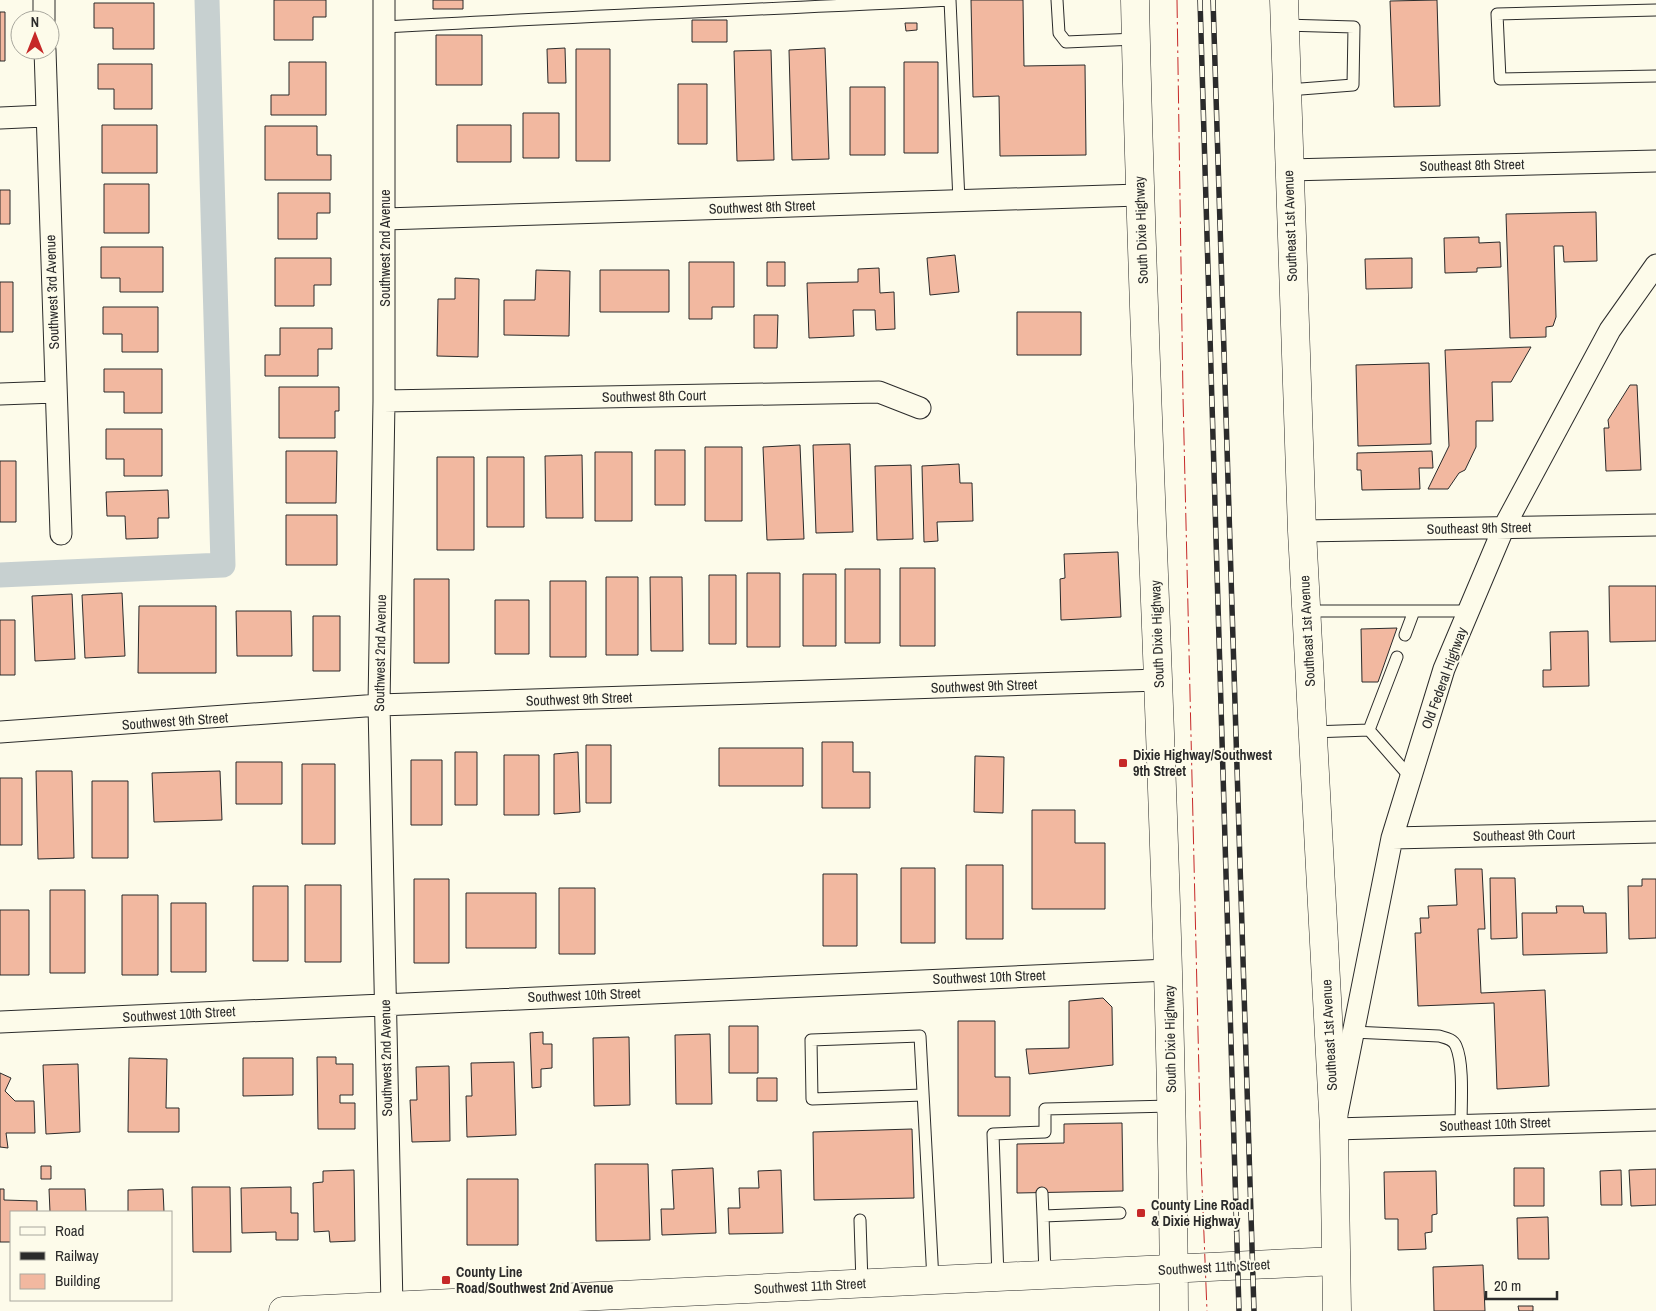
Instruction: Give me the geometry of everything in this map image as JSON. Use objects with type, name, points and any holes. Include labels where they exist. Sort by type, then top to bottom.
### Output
[{"type":"main road","name":"South Dixie Highway","points":[[1136,0],[1140,195],[1168,970],[1174,1311]]},
{"type":"main road","name":"Southeast 1st Avenue","points":[[1284,13],[1302,531],[1334,1129],[1337,1311]]},
{"type":"main road","name":"Southwest 11th Street","points":[[283,1311],[393,1308],[933,1280],[1336,1262]]},
{"type":"street","name":"Southwest 2nd Avenue","points":[[384,0],[384,401],[379,706],[393,1308]]},
{"type":"street","name":"Southwest 3rd Avenue","points":[[45,60],[45,116],[61,534]]},
{"type":"street","points":[[0,118],[45,116]]},
{"type":"street","name":"Southeast 8th Street","points":[[1288,170],[1656,161]]},
{"type":"street","name":"Southwest 8th Street","points":[[385,220],[1140,195]]},
{"type":"street","name":"Old Federal Highway","points":[[1334,1129],[1392,838],[1444,669],[1504,527],[1610,330],[1656,265]]},
{"type":"street","points":[[0,394],[55,392]]},
{"type":"street","name":"Southwest 8th Court","points":[[384,401],[879,392],[920,408]]},
{"type":"street","name":"Southeast 9th Street","points":[[1302,531],[1656,525]]},
{"type":"street","name":"Southwest 9th Street","points":[[0,732],[379,706],[1159,680]]},
{"type":"street","name":"Southeast 9th Court","points":[[1392,838],[1656,832]]},
{"type":"street","name":"Southwest 10th Street","points":[[0,1022],[385,1003],[1168,970]]},
{"type":"street","name":"Southeast 10th Street","points":[[1334,1129],[1656,1120]]},
{"type":"lane","points":[[385,27],[598,15],[790,9],[949,0],[959,201]]},
{"type":"lane","points":[[1058,0],[1059,33],[1066,42],[1136,39]]},
{"type":"lane","points":[[1656,10],[1497,14],[1500,79],[1656,76]]},
{"type":"lane","points":[[1284,13],[1354,27],[1353,85],[1286,90]]},
{"type":"lane","points":[[1306,611],[1468,611]]},
{"type":"lane","points":[[1406,635],[1414,611]]},
{"type":"lane","points":[[1369,730],[1397,656]]},
{"type":"lane","points":[[1312,732],[1369,730]]},
{"type":"lane","points":[[1369,730],[1410,778]]},
{"type":"lane","points":[[1353,1032],[1439,1036],[1450,1040],[1456,1045],[1459,1058],[1461,1126]]},
{"type":"lane","points":[[923,1095],[812,1099],[811,1040],[920,1036],[933,1280]]},
{"type":"lane","points":[[998,1277],[993,1134],[1044,1138],[1045,1109],[1171,1106]]},
{"type":"lane","points":[[1042,1193],[1045,1275]]},
{"type":"lane","points":[[1043,1216],[1120,1213]]},
{"type":"lane","points":[[860,1220],[862,1284]]},
{"type":"building","points":[[274,0],[326,0],[326,17],[313,17],[313,40],[274,40]]},
{"type":"building","points":[[433,0],[463,0],[463,9],[433,9]]},
{"type":"building","points":[[971,0],[1023,0],[1024,66],[1085,65],[1086,155],[1000,156],[999,96],[973,97]]},
{"type":"building","points":[[1437,0],[1440,106],[1394,107],[1390,1]]},
{"type":"building","points":[[94,3],[154,3],[154,49],[113,49],[113,28],[94,28]]},
{"type":"building","points":[[0,12],[5,12],[5,61],[0,61]]},
{"type":"building","points":[[692,20],[727,20],[727,42],[692,42]]},
{"type":"building","points":[[905,23],[917,23],[917,30],[906,31]]},
{"type":"building","points":[[436,35],[482,35],[482,85],[436,85]]},
{"type":"building","points":[[565,48],[566,83],[548,83],[547,49]]},
{"type":"building","points":[[825,48],[829,159],[792,160],[789,50]]},
{"type":"building","points":[[576,49],[610,49],[610,161],[576,161]]},
{"type":"building","points":[[771,50],[774,160],[737,161],[734,51]]},
{"type":"building","points":[[289,62],[326,62],[326,115],[271,115],[271,95],[289,95]]},
{"type":"building","points":[[904,62],[938,62],[938,153],[904,153]]},
{"type":"building","points":[[98,64],[152,64],[152,109],[114,109],[114,89],[98,89]]},
{"type":"building","points":[[678,84],[707,84],[707,144],[678,144]]},
{"type":"building","points":[[850,87],[885,87],[885,155],[850,155]]},
{"type":"building","points":[[523,113],[559,113],[559,158],[523,158]]},
{"type":"building","points":[[102,125],[157,125],[157,173],[102,173]]},
{"type":"building","points":[[457,125],[511,125],[511,162],[457,162]]},
{"type":"building","points":[[265,126],[317,126],[317,155],[331,155],[331,180],[265,180]]},
{"type":"building","points":[[104,184],[149,184],[149,233],[104,233]]},
{"type":"building","points":[[0,190],[10,190],[10,224],[0,224]]},
{"type":"building","points":[[278,193],[330,193],[330,213],[317,213],[317,239],[278,239]]},
{"type":"building","points":[[1596,212],[1597,261],[1564,262],[1563,246],[1554,246],[1556,317],[1553,326],[1546,327],[1546,337],[1510,338],[1506,214]]},
{"type":"building","points":[[1479,237],[1479,243],[1500,242],[1501,267],[1477,268],[1477,272],[1445,273],[1444,238]]},
{"type":"building","points":[[101,247],[163,247],[163,292],[120,292],[120,278],[101,278]]},
{"type":"building","points":[[955,255],[959,292],[930,295],[927,258]]},
{"type":"building","points":[[275,258],[331,258],[331,285],[314,285],[314,306],[275,306]]},
{"type":"building","points":[[1412,258],[1412,288],[1366,289],[1365,259]]},
{"type":"building","points":[[689,262],[734,262],[734,307],[712,307],[712,319],[689,319]]},
{"type":"building","points":[[767,262],[785,262],[785,286],[767,286]]},
{"type":"building","points":[[879,268],[880,293],[894,292],[895,329],[876,330],[875,310],[853,310],[854,336],[809,338],[807,283],[858,282],[858,269]]},
{"type":"building","points":[[536,270],[570,271],[569,336],[504,335],[504,300],[535,300]]},
{"type":"building","points":[[600,270],[669,270],[669,312],[600,312]]},
{"type":"building","points":[[455,278],[479,279],[478,357],[437,356],[438,299],[455,299]]},
{"type":"building","points":[[0,282],[13,282],[13,332],[0,332]]},
{"type":"building","points":[[103,307],[158,307],[158,352],[122,352],[122,334],[103,334]]},
{"type":"building","points":[[1017,312],[1081,312],[1081,355],[1017,355]]},
{"type":"building","points":[[754,315],[778,315],[777,348],[754,348]]},
{"type":"building","points":[[280,328],[332,328],[332,349],[318,349],[318,376],[265,376],[265,355],[280,355]]},
{"type":"building","points":[[1531,347],[1511,382],[1492,382],[1493,421],[1476,421],[1476,447],[1465,470],[1459,473],[1448,489],[1428,489],[1449,446],[1445,350]]},
{"type":"building","points":[[1429,363],[1431,444],[1358,446],[1356,365]]},
{"type":"building","points":[[104,369],[162,369],[162,413],[124,413],[124,392],[104,392]]},
{"type":"building","points":[[1630,385],[1637,385],[1641,470],[1606,471],[1604,428],[1609,428],[1608,420]]},
{"type":"building","points":[[279,387],[339,387],[339,411],[335,411],[335,438],[279,438]]},
{"type":"building","points":[[106,429],[162,429],[162,476],[124,476],[124,459],[106,459]]},
{"type":"building","points":[[850,444],[853,532],[816,533],[813,445]]},
{"type":"building","points":[[800,445],[804,539],[767,540],[763,447]]},
{"type":"building","points":[[705,447],[742,447],[742,521],[705,521]]},
{"type":"building","points":[[655,450],[685,450],[685,505],[655,505]]},
{"type":"building","points":[[286,451],[337,451],[336,503],[286,503]]},
{"type":"building","points":[[1432,451],[1433,468],[1419,468],[1420,489],[1362,490],[1361,470],[1357,470],[1357,453]]},
{"type":"building","points":[[595,452],[632,452],[632,521],[595,521]]},
{"type":"building","points":[[582,455],[583,518],[546,518],[545,456]]},
{"type":"building","points":[[437,457],[474,457],[474,550],[437,550]]},
{"type":"building","points":[[487,457],[524,457],[524,527],[487,527]]},
{"type":"building","points":[[0,461],[16,461],[16,522],[0,522]]},
{"type":"building","points":[[959,464],[960,483],[972,483],[973,521],[937,522],[938,541],[924,542],[922,466]]},
{"type":"building","points":[[911,465],[913,539],[877,540],[875,466]]},
{"type":"building","points":[[168,490],[169,518],[158,518],[158,538],[126,539],[125,516],[107,516],[106,492]]},
{"type":"building","points":[[286,515],[337,515],[337,565],[286,565]]},
{"type":"building","points":[[1118,552],[1121,617],[1061,620],[1060,579],[1065,578],[1064,554]]},
{"type":"building","points":[[900,568],[935,568],[935,646],[900,646]]},
{"type":"building","points":[[845,569],[880,569],[880,643],[845,643]]},
{"type":"building","points":[[747,573],[780,573],[780,647],[747,647]]},
{"type":"building","points":[[803,574],[836,574],[836,646],[803,646]]},
{"type":"building","points":[[709,575],[736,575],[736,644],[709,644]]},
{"type":"building","points":[[606,577],[638,577],[638,655],[606,655]]},
{"type":"building","points":[[650,577],[682,577],[683,651],[651,651]]},
{"type":"building","points":[[414,579],[449,579],[449,663],[414,663]]},
{"type":"building","points":[[550,581],[586,581],[586,657],[550,657]]},
{"type":"building","points":[[1609,586],[1656,586],[1656,641],[1610,642]]},
{"type":"building","points":[[122,593],[125,656],[85,658],[82,595]]},
{"type":"building","points":[[72,594],[75,659],[35,661],[32,596]]},
{"type":"building","points":[[495,600],[529,600],[529,654],[495,654]]},
{"type":"building","points":[[139,606],[216,606],[216,673],[138,673]]},
{"type":"building","points":[[236,611],[291,611],[292,656],[237,656]]},
{"type":"building","points":[[313,616],[340,616],[340,671],[313,671]]},
{"type":"building","points":[[0,620],[15,620],[15,675],[0,675]]},
{"type":"building","points":[[1397,628],[1378,682],[1362,682],[1361,629]]},
{"type":"building","points":[[1588,631],[1589,686],[1543,687],[1543,670],[1551,670],[1550,632]]},
{"type":"building","points":[[822,742],[853,742],[853,772],[870,772],[870,808],[822,808]]},
{"type":"building","points":[[586,745],[611,745],[611,803],[586,803]]},
{"type":"building","points":[[719,748],[803,748],[803,786],[719,786]]},
{"type":"building","points":[[455,752],[477,752],[477,805],[455,805]]},
{"type":"building","points":[[578,752],[580,812],[554,814],[554,754]]},
{"type":"building","points":[[504,755],[539,755],[539,815],[504,815]]},
{"type":"building","points":[[975,756],[1004,757],[1003,813],[974,812]]},
{"type":"building","points":[[411,760],[442,760],[442,825],[411,825]]},
{"type":"building","points":[[236,762],[282,762],[282,804],[236,804]]},
{"type":"building","points":[[302,764],[335,764],[335,844],[302,844]]},
{"type":"building","points":[[36,771],[72,771],[74,858],[38,859]]},
{"type":"building","points":[[220,771],[222,820],[154,822],[152,773]]},
{"type":"building","points":[[0,778],[22,778],[22,845],[0,845]]},
{"type":"building","points":[[92,781],[128,781],[128,858],[92,858]]},
{"type":"building","points":[[1032,810],[1075,810],[1075,843],[1105,843],[1105,909],[1032,909]]},
{"type":"building","points":[[966,865],[1003,865],[1003,939],[966,939]]},
{"type":"building","points":[[901,868],[935,868],[935,943],[901,943]]},
{"type":"building","points":[[1455,869],[1482,869],[1485,929],[1478,929],[1481,993],[1545,990],[1549,1086],[1497,1089],[1494,1003],[1418,1006],[1415,933],[1421,933],[1420,918],[1429,918],[1428,906],[1457,905]]},
{"type":"building","points":[[823,874],[857,874],[857,946],[823,946]]},
{"type":"building","points":[[1490,878],[1515,878],[1517,938],[1491,939]]},
{"type":"building","points":[[414,879],[449,879],[449,963],[414,963]]},
{"type":"building","points":[[1642,879],[1656,879],[1656,938],[1629,939],[1628,886],[1642,886]]},
{"type":"building","points":[[305,885],[341,885],[341,962],[305,962]]},
{"type":"building","points":[[253,886],[288,886],[288,961],[253,961]]},
{"type":"building","points":[[559,888],[595,888],[595,954],[559,954]]},
{"type":"building","points":[[50,890],[85,890],[85,973],[50,973]]},
{"type":"building","points":[[466,893],[536,893],[536,948],[466,948]]},
{"type":"building","points":[[122,895],[158,895],[158,975],[122,975]]},
{"type":"building","points":[[171,903],[206,903],[206,972],[171,972]]},
{"type":"building","points":[[1556,906],[1583,906],[1584,913],[1606,913],[1607,953],[1523,955],[1522,913],[1557,913]]},
{"type":"building","points":[[0,910],[29,910],[29,975],[0,975]]},
{"type":"building","points":[[1103,998],[1112,1007],[1113,1065],[1029,1074],[1026,1049],[1069,1048],[1069,1001]]},
{"type":"building","points":[[958,1021],[995,1021],[995,1077],[1010,1077],[1010,1116],[958,1116]]},
{"type":"building","points":[[729,1026],[758,1026],[758,1073],[729,1073]]},
{"type":"building","points":[[543,1032],[543,1044],[552,1044],[552,1068],[541,1069],[541,1087],[532,1088],[530,1033]]},
{"type":"building","points":[[710,1034],[712,1104],[676,1104],[675,1035]]},
{"type":"building","points":[[629,1037],[630,1105],[594,1106],[593,1038]]},
{"type":"building","points":[[317,1057],[336,1057],[336,1064],[353,1064],[353,1095],[340,1095],[340,1103],[355,1103],[355,1129],[318,1129]]},
{"type":"building","points":[[129,1058],[167,1059],[166,1108],[179,1108],[179,1132],[128,1132]]},
{"type":"building","points":[[243,1058],[293,1058],[293,1095],[243,1096]]},
{"type":"building","points":[[514,1062],[516,1135],[467,1137],[466,1096],[472,1096],[471,1063]]},
{"type":"building","points":[[78,1064],[80,1132],[46,1134],[43,1065]]},
{"type":"building","points":[[449,1066],[450,1141],[412,1142],[410,1100],[417,1100],[416,1067]]},
{"type":"building","points":[[0,1073],[11,1078],[5,1091],[15,1101],[34,1101],[35,1133],[6,1133],[8,1148],[0,1147]]},
{"type":"building","points":[[757,1078],[777,1078],[777,1101],[757,1101]]},
{"type":"building","points":[[1122,1123],[1123,1191],[1017,1193],[1017,1144],[1064,1143],[1064,1124]]},
{"type":"building","points":[[912,1129],[914,1198],[814,1200],[813,1132]]},
{"type":"building","points":[[595,1164],[648,1164],[650,1240],[596,1241]]},
{"type":"building","points":[[41,1166],[51,1166],[51,1179],[41,1179]]},
{"type":"building","points":[[713,1168],[716,1233],[662,1235],[661,1209],[674,1209],[672,1170]]},
{"type":"building","points":[[1514,1168],[1544,1168],[1544,1206],[1514,1206]]},
{"type":"building","points":[[1656,1169],[1656,1205],[1631,1206],[1629,1170]]},
{"type":"building","points":[[354,1170],[355,1241],[330,1242],[329,1231],[314,1232],[313,1183],[323,1182],[323,1171]]},
{"type":"building","points":[[781,1170],[783,1233],[729,1234],[728,1208],[740,1208],[739,1188],[759,1188],[758,1171]]},
{"type":"building","points":[[1621,1170],[1622,1205],[1601,1205],[1600,1171]]},
{"type":"building","points":[[1436,1171],[1437,1214],[1432,1215],[1432,1232],[1425,1233],[1426,1249],[1398,1250],[1398,1219],[1385,1219],[1384,1172]]},
{"type":"building","points":[[467,1179],[518,1179],[518,1245],[467,1245]]},
{"type":"building","points":[[192,1187],[230,1187],[231,1252],[193,1252]]},
{"type":"building","points":[[291,1187],[291,1213],[298,1213],[298,1240],[276,1240],[276,1232],[242,1233],[241,1188]]},
{"type":"building","points":[[0,1189],[4,1189],[4,1200],[37,1201],[37,1211],[10,1211],[10,1242],[0,1242]]},
{"type":"building","points":[[49,1189],[85,1189],[86,1211],[50,1211]]},
{"type":"building","points":[[163,1189],[164,1211],[128,1211],[128,1190]]},
{"type":"building","points":[[1548,1217],[1549,1259],[1518,1259],[1517,1218]]},
{"type":"building","points":[[1483,1265],[1485,1311],[1434,1311],[1433,1267]]},
{"type":"building","points":[[1518,1306],[1533,1306],[1533,1311],[1519,1311]]},
{"type":"waterway","points":[[0,575],[223,565],[207,0]]},
{"type":"railway","points":[[1200,0],[1239,1311]]},
{"type":"railway","points":[[1213,0],[1254,1311]]},
{"type":"power","points":[[1177,0],[1183,396],[1201,1159],[1207,1311]]},
{"type":"place","name":"Dixie Highway/Southwest 9th Street","points":[[1123,763]]},
{"type":"place","name":"County Line Road & Dixie Highway","points":[[1141,1213]]},
{"type":"place","name":"County Line Road/Southwest 2nd Avenue","points":[[446,1280]]}]
